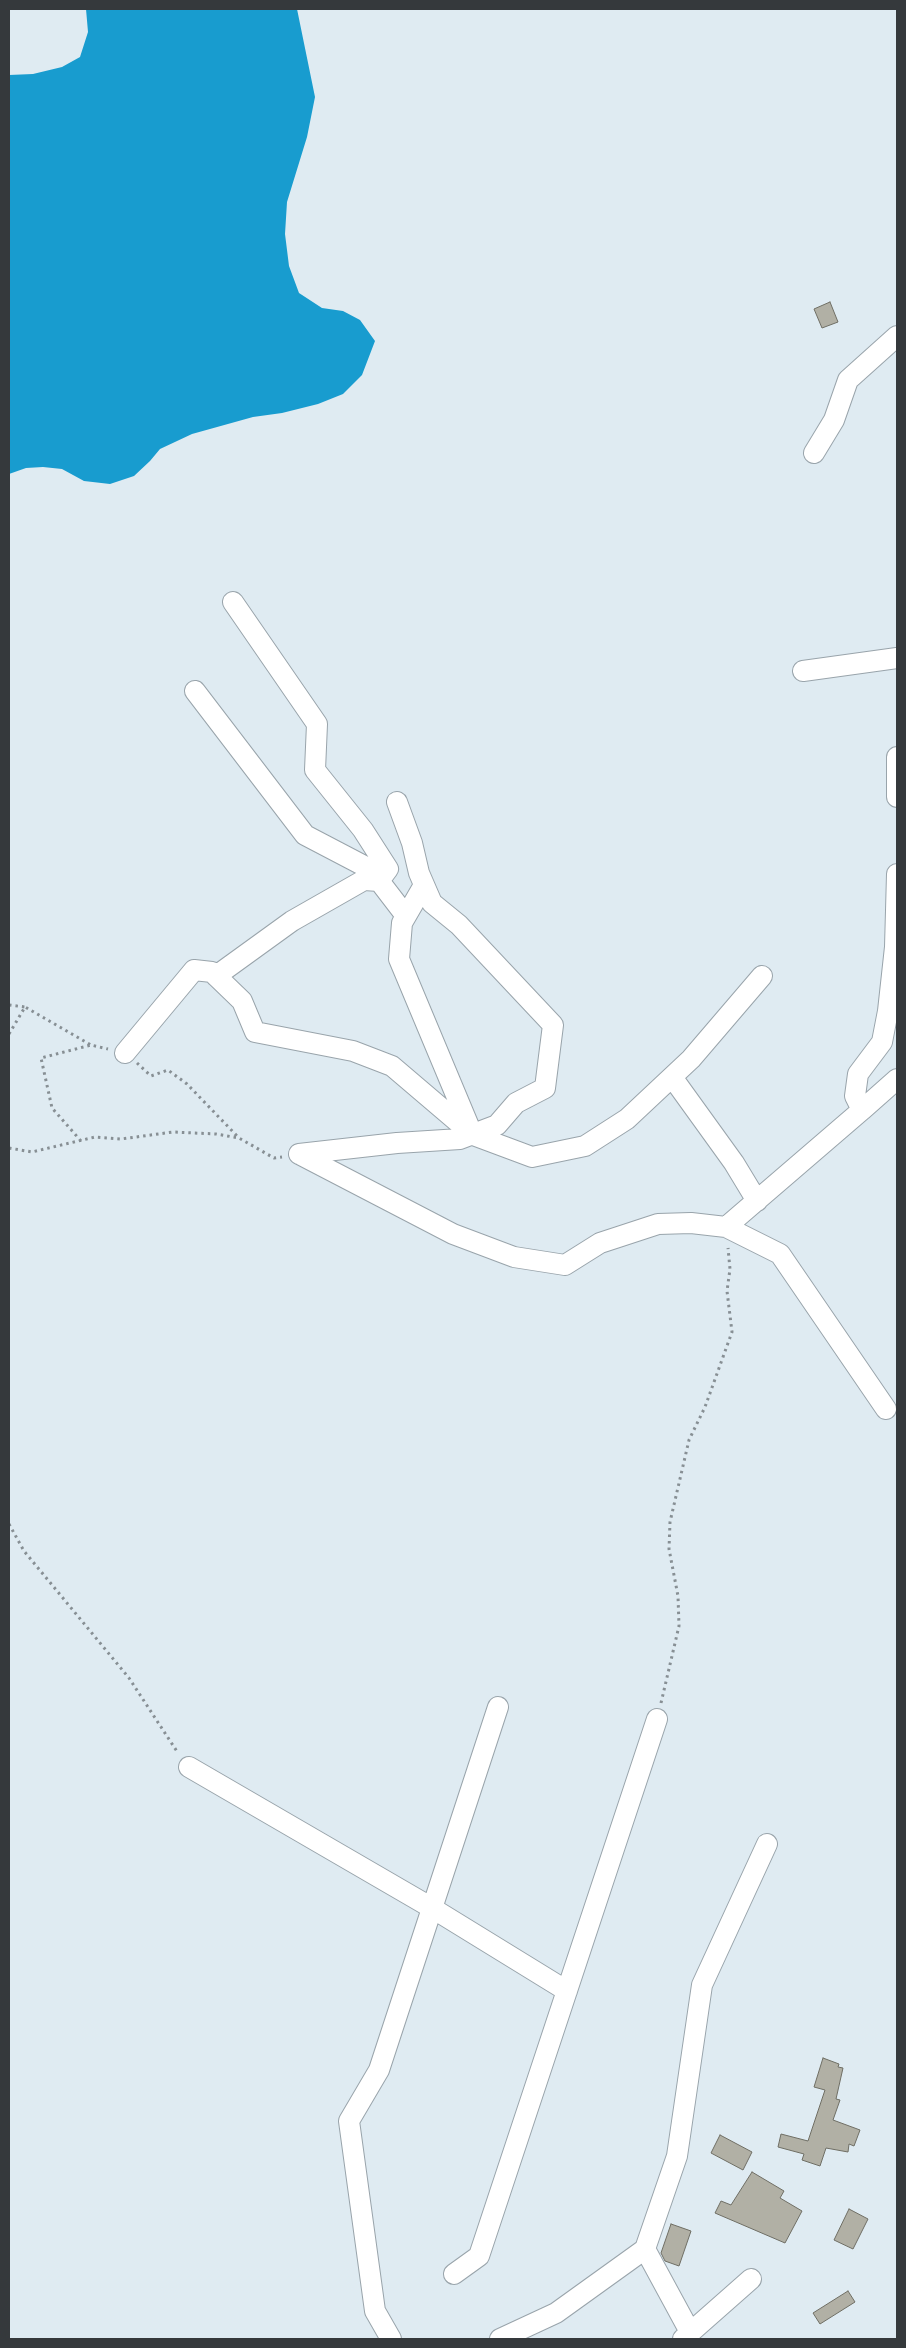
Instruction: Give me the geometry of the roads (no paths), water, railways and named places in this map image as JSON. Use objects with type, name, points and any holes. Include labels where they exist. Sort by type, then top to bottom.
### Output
[{"type":"street","points":[[814,453],[834,420],[848,380],[897,336]]},
{"type":"street","points":[[233,602],[317,724],[315,770],[363,830],[388,869],[379,881]]},
{"type":"street","points":[[803,672],[897,658]]},
{"type":"street","points":[[195,691],[305,835],[370,869],[406,916]]},
{"type":"street","points":[[897,757],[897,797]]},
{"type":"street","points":[[397,802],[424,885],[432,903],[459,925],[553,1026],[545,1088],[516,1103],[497,1125],[460,1139],[397,1143],[299,1154],[453,1234],[514,1257],[565,1265],[600,1244],[658,1224],[691,1223],[726,1228],[780,1254],[886,1409]]},
{"type":"street","points":[[862,1110],[856,1096],[858,1074],[882,1042],[888,1011],[896,951],[897,874]]},
{"type":"street","points":[[216,976],[292,921],[364,880],[379,881]]},
{"type":"street","points":[[424,885],[402,923],[399,959],[427,1030],[473,1135]]},
{"type":"street","points":[[125,1053],[194,970],[212,972],[242,1002],[255,1032],[353,1051],[392,1066],[473,1135],[532,1157],[585,1146],[627,1119],[691,1059],[762,976]]},
{"type":"street","points":[[672,1077],[734,1163],[757,1201]]},
{"type":"street","points":[[726,1228],[897,1079]]},
{"type":"street","points":[[391,2339],[375,2311],[349,2121],[379,2070],[498,1707]]},
{"type":"street","points":[[454,2274],[479,2256],[657,1719]]},
{"type":"street","points":[[189,1767],[432,1908],[567,1991]]},
{"type":"street","points":[[500,2339],[556,2313],[645,2249],[676,2156],[702,1984],[767,1844]]},
{"type":"street","points":[[645,2249],[686,2336],[751,2279]]},
{"type":"water","points":[[86,9],[297,9],[315,97],[307,137],[287,202],[285,234],[289,266],[299,293],[322,308],[343,311],[360,320],[375,341],[362,375],[343,394],[318,404],[282,413],[253,417],[192,434],[160,449],[134,476],[110,484],[84,481],[62,469],[43,467],[26,468],[9,474],[9,75],[33,74],[62,67],[80,57],[88,32]]}]
